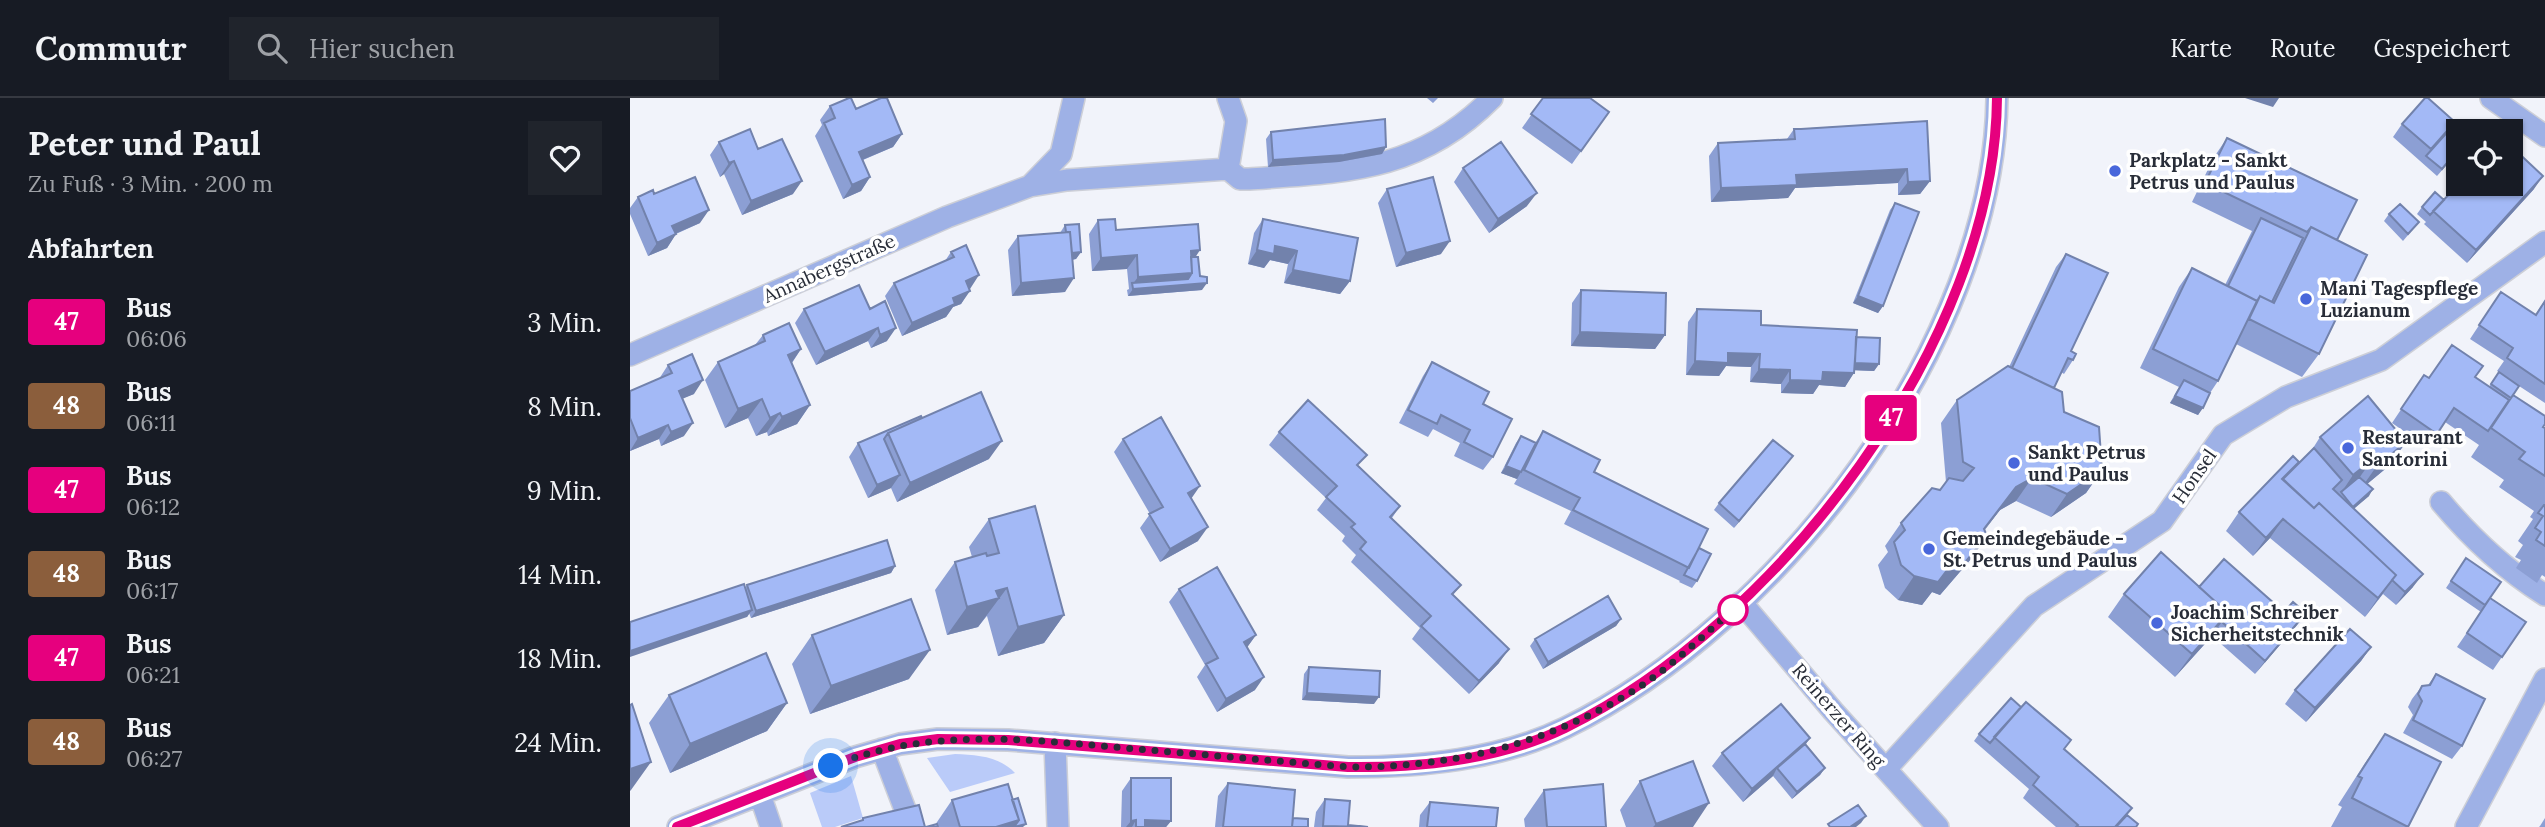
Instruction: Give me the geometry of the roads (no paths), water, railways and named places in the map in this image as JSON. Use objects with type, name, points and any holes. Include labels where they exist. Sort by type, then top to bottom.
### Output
[{"type":"street","name":"Annabergstraße","points":[[1030,186],[1061,154],[1074,98]]},
{"type":"street","points":[[1227,98],[1236,121],[1228,169]]},
{"type":"street","name":"Annabergstraße","points":[[630,355],[947,217],[1030,186],[1067,180],[1228,169],[1240,179],[1359,170],[1392,162],[1454,132],[1492,98]]},
{"type":"street","points":[[678,827],[882,749],[938,739],[1055,743],[1348,767],[1388,767],[1494,752],[1563,729],[1647,682],[1741,602],[1772,573],[1859,469],[1930,348],[1980,216],[1989,179],[1997,98]]},
{"type":"street","points":[[2491,98],[2545,136]]},
{"type":"street","name":"Honsel","points":[[1886,769],[2034,606],[2162,521],[2223,435],[2286,397],[2381,360],[2545,242]]},
{"type":"street","points":[[2441,502],[2479,546],[2513,575],[2545,595]]},
{"type":"street","name":"Reinerzer Ring","points":[[1741,602],[1833,711],[1938,827]]},
{"type":"street","points":[[2466,827],[2545,679]]},
{"type":"street","points":[[1055,743],[1058,827]]},
{"type":"street","points":[[882,749],[906,812]]},
{"type":"street","points":[[760,795],[771,827]]},
{"type":"place","name":"Parkplatz - Sankt Petrus und Paulus","points":[[2115,171]]},
{"type":"place","name":"Mani Tagespflege Luzianum","points":[[2306,299]]},
{"type":"place","name":"Restaurant Santorini","points":[[2348,448]]},
{"type":"place","name":"Sankt Petrus und Paulus","points":[[2014,463]]},
{"type":"place","name":"Gemeindegebäude - St. Petrus und Paulus","points":[[1929,549]]},
{"type":"place","name":"Joachim Schreiber Sicherheitstechnik","points":[[2157,623]]}]
